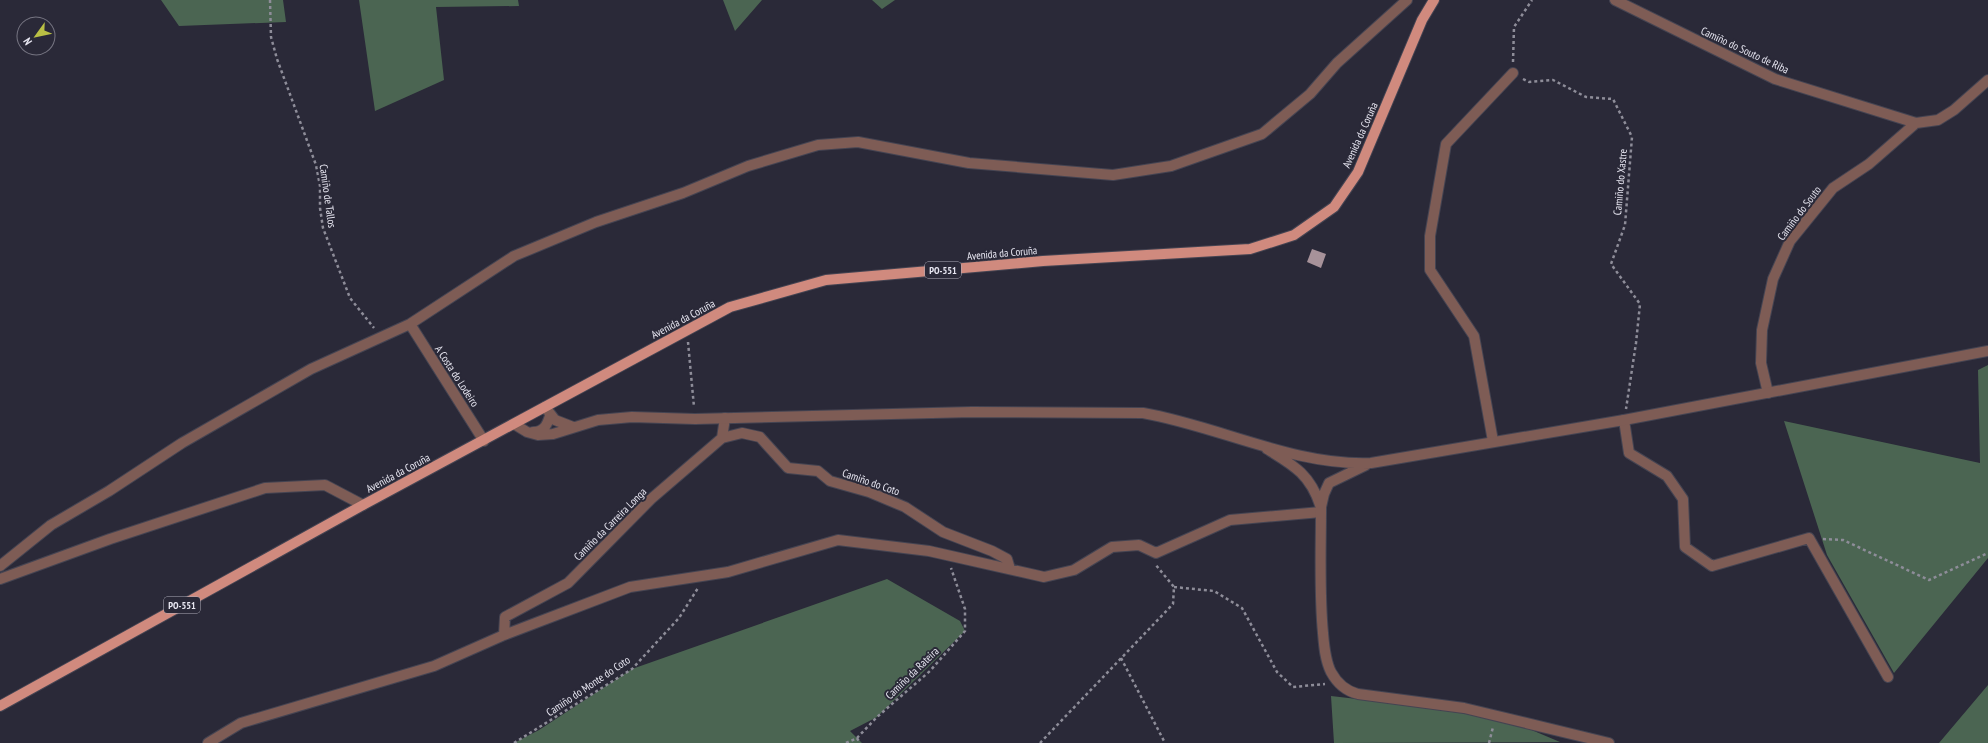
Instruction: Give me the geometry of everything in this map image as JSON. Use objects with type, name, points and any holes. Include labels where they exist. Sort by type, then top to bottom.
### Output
[{"type":"main road","name":"Avenida da Coruña","points":[[363,505],[514,424],[547,412],[687,330],[730,307],[826,280],[1043,261],[1250,249],[1294,235],[1334,207],[1358,172],[1422,20],[1434,0]]},
{"type":"main road","name":"PO-551","points":[[0,706],[363,505]]},
{"type":"street","points":[[0,566],[51,525],[109,492],[182,443],[311,369],[410,324],[514,256],[596,222],[683,194],[748,166],[818,145],[858,142],[969,163],[1113,175],[1171,166],[1262,134],[1310,94],[1337,63],[1407,0]]},
{"type":"street","name":"Camiño do Souto de Riba","points":[[1615,0],[1775,79],[1916,122]]},
{"type":"street","points":[[1493,441],[1474,336],[1430,270],[1430,236],[1446,144],[1513,73]]},
{"type":"street","points":[[1916,122],[1938,120],[1944,117],[1988,80]]},
{"type":"street","name":"Camiño do Souto","points":[[1768,393],[1761,363],[1762,330],[1773,279],[1790,241],[1833,188],[1869,164],[1916,122]]},
{"type":"street","name":"A Costa do Lodeiro","points":[[410,324],[484,441]]},
{"type":"street","points":[[514,424],[527,432],[538,435],[553,434],[598,420],[632,417],[695,419],[972,412],[1143,413],[1170,418],[1307,456],[1336,461],[1371,463],[1493,441],[1624,420],[1988,351]]},
{"type":"street","points":[[547,412],[560,423],[573,427]]},
{"type":"street","points":[[527,432],[542,430],[547,425],[547,412]]},
{"type":"street","points":[[722,438],[725,418]]},
{"type":"street","points":[[1624,420],[1629,453],[1667,476],[1683,499],[1685,547],[1712,566],[1809,538],[1888,678]]},
{"type":"street","name":"Camiño do Coto","points":[[722,438],[742,433],[760,437],[788,468],[818,471],[830,481],[869,492],[905,507],[943,532],[992,551],[1007,559],[1010,569]]},
{"type":"street","name":"Camiño da Carreira Longa","points":[[504,635],[505,617],[568,583],[651,499],[722,438]]},
{"type":"street","points":[[1258,443],[1292,465],[1310,481],[1319,484],[1329,482],[1371,463]]},
{"type":"street","points":[[1307,456],[1305,472],[1316,491],[1321,510]]},
{"type":"street","points":[[1336,461],[1335,470],[1324,494],[1321,510],[1320,610],[1325,648],[1330,671],[1339,683],[1348,691],[1358,694],[1464,708],[1609,743]]},
{"type":"street","points":[[0,579],[110,539],[265,488],[325,485],[363,505]]},
{"type":"street","points":[[208,743],[241,723],[434,666],[504,635],[630,587],[728,572],[838,540],[929,551],[1044,577],[1074,570],[1112,547],[1139,545],[1156,553],[1230,520],[1321,510]]},
{"type":"path","name":"Camiño de Tallos","points":[[270,0],[271,37],[276,59],[316,165],[320,186],[320,208],[323,228],[350,298],[382,337]]},
{"type":"path","points":[[1513,73],[1514,27],[1532,0]]},
{"type":"path","name":"Camiño do Xastre","points":[[1513,73],[1529,82],[1553,80],[1586,97],[1614,99],[1632,138],[1625,225],[1611,264],[1640,304],[1636,343],[1624,420]]},
{"type":"path","points":[[687,330],[695,419]]},
{"type":"path","points":[[1809,538],[1843,540],[1929,580],[1988,553]]},
{"type":"path","name":"Camiño da Rateira","points":[[846,743],[857,738],[877,717],[930,671],[965,630],[965,609],[951,571],[950,556]]},
{"type":"path","points":[[1040,743],[1173,604],[1174,588],[1154,563]]},
{"type":"path","name":"Camiño do Monte do Coto","points":[[514,743],[632,669],[679,618],[706,575]]},
{"type":"path","points":[[1174,588],[1214,591],[1242,608],[1277,672],[1293,687],[1339,683]]},
{"type":"path","points":[[1121,658],[1165,743]]},
{"type":"path","points":[[1488,743],[1496,715]]},
{"type":"path","points":[[857,738],[860,743]]},
{"type":"green space","points":[[161,0],[283,0],[286,22],[179,26]]},
{"type":"green space","points":[[359,0],[518,0],[519,6],[436,7],[444,80],[375,111]]},
{"type":"green space","points":[[723,0],[762,0],[735,31]]},
{"type":"green space","points":[[872,0],[895,0],[882,9]]},
{"type":"green space","points":[[1988,365],[1988,558],[1894,673],[1827,555],[1784,421],[1980,463],[1978,370]]},
{"type":"green space","points":[[887,579],[960,621],[965,631],[877,717],[850,731],[862,743],[514,743],[539,730],[632,669]]},
{"type":"green space","points":[[1988,685],[1988,743],[1939,743]]},
{"type":"green space","points":[[1331,696],[1496,715],[1560,742],[1334,743]]},
{"type":"building","points":[[1312,249],[1326,254],[1321,268],[1307,262]]}]
